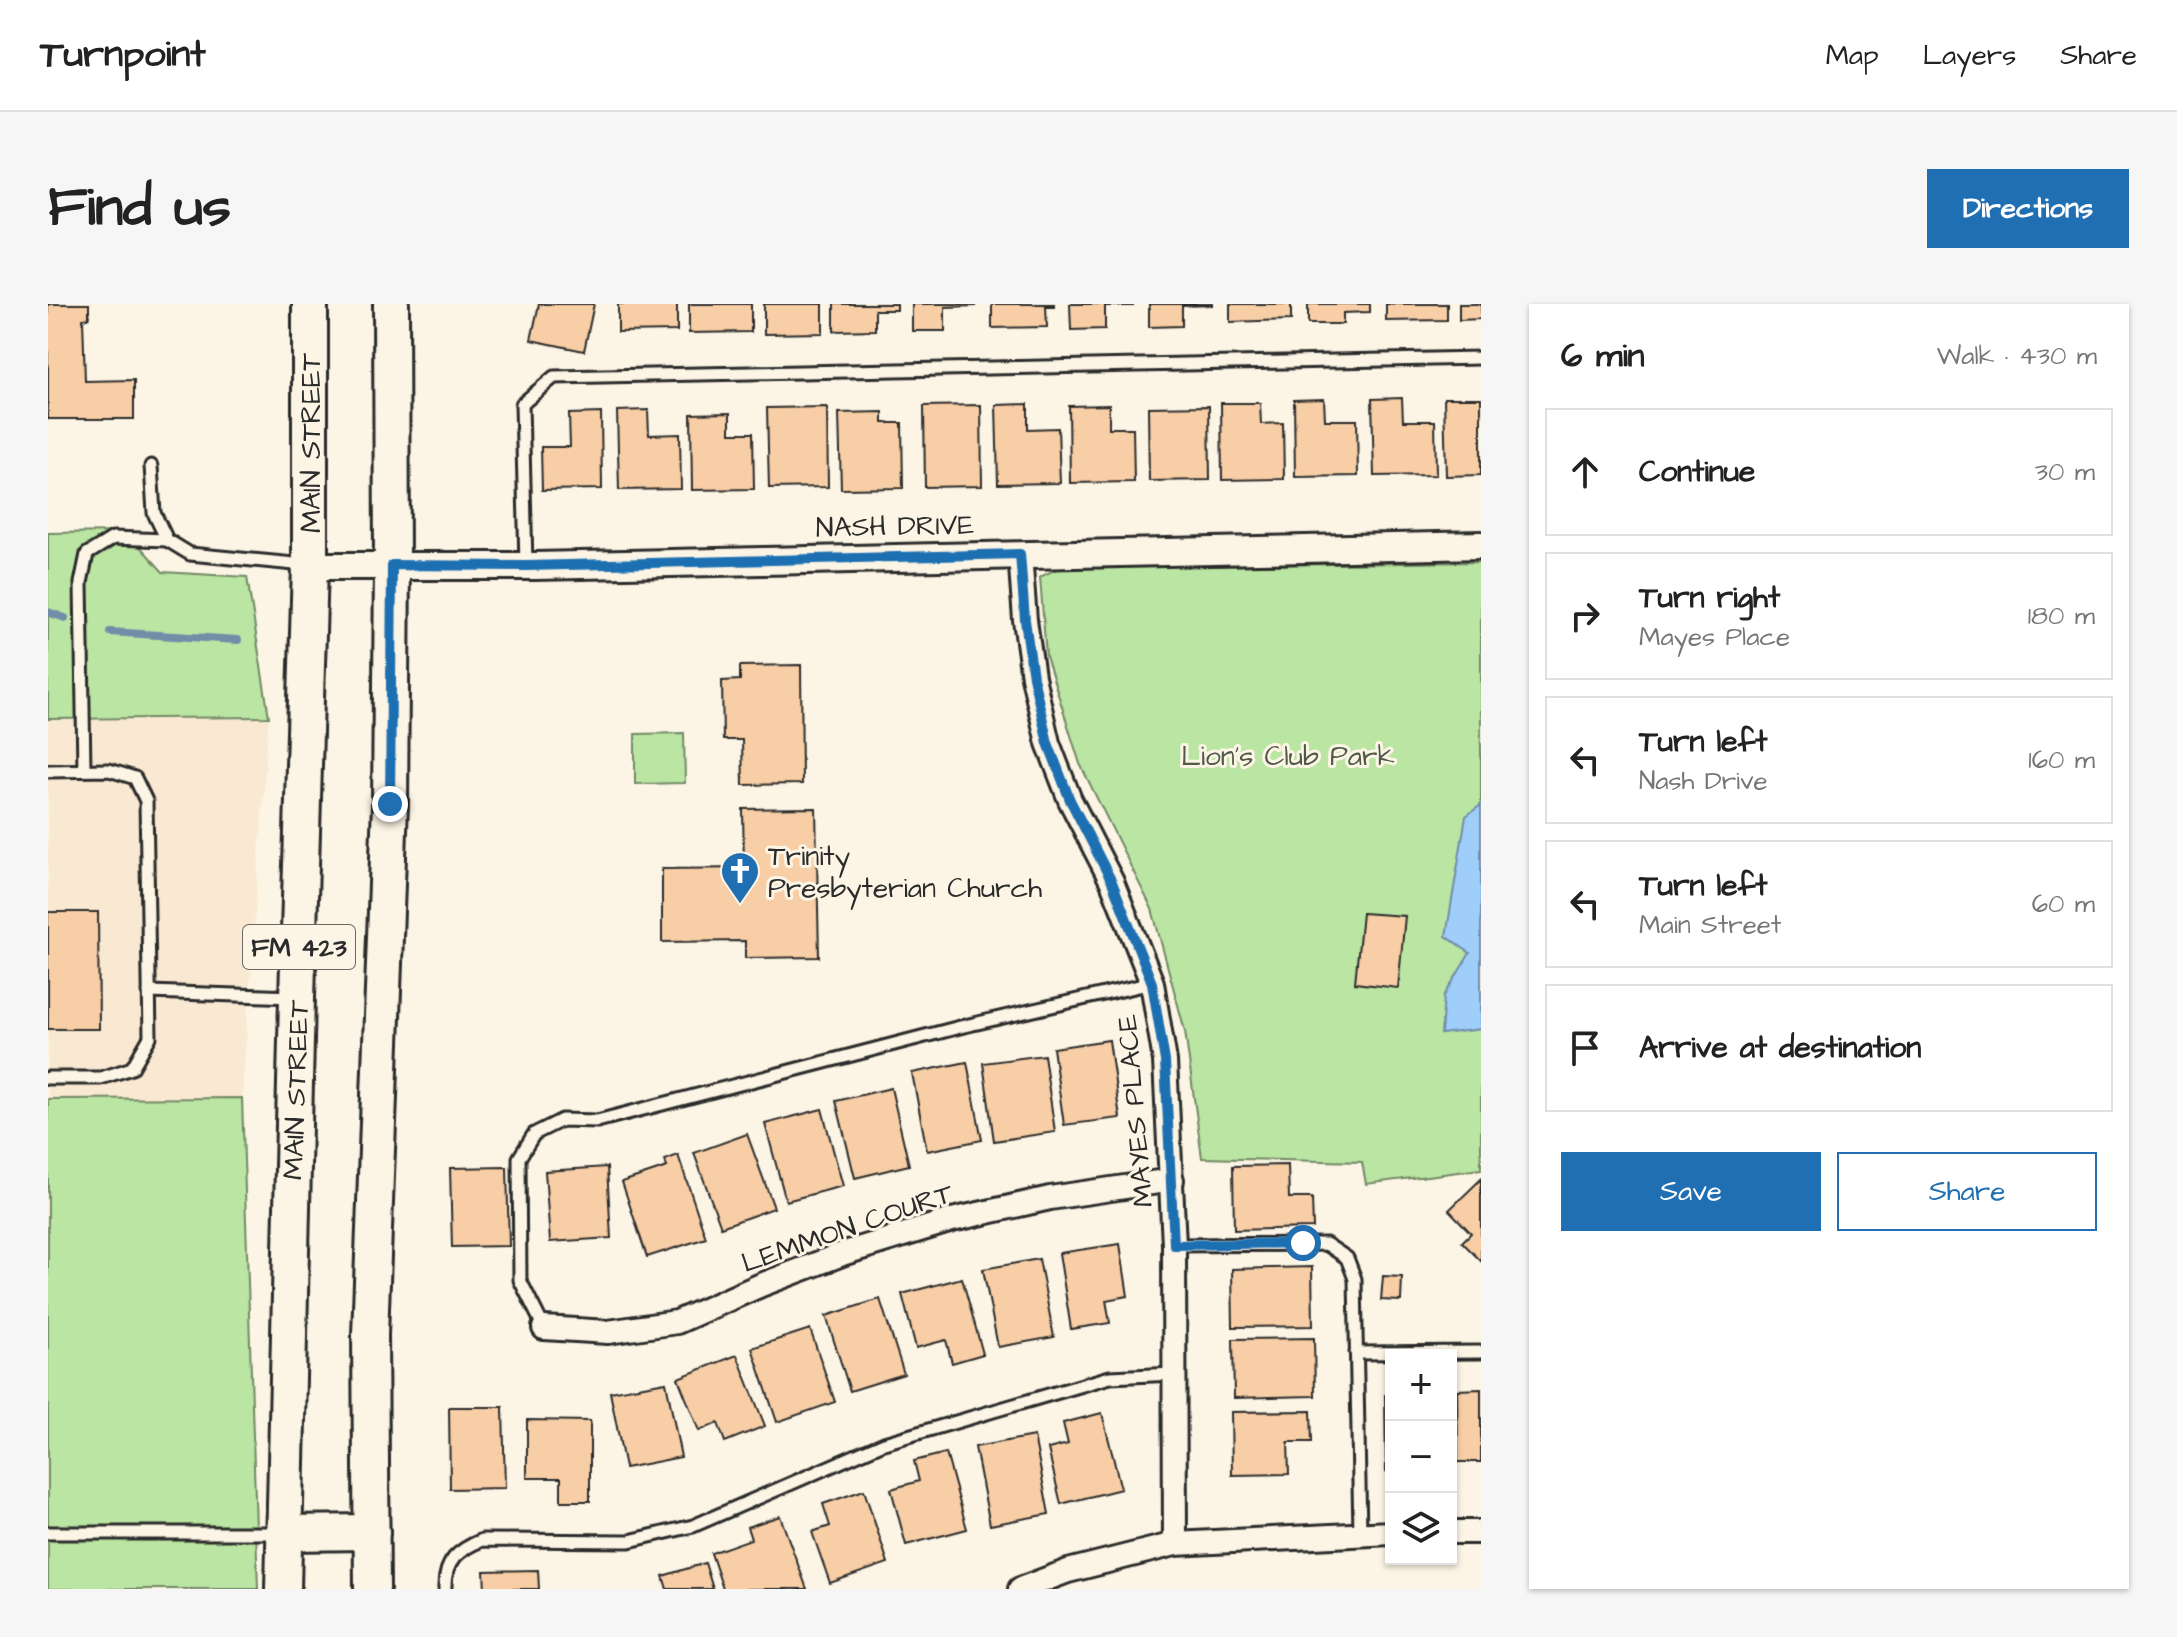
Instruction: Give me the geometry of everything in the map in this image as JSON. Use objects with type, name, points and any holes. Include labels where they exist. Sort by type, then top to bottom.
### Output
[{"type":"main road","name":"MAIN STREET","points":[[283,1589],[310,566],[310,304]]},
{"type":"main road","name":"FM 423","points":[[372,1589],[370,1335],[390,804],[391,304]]},
{"type":"main road","points":[[283,1533],[372,1532]]},
{"type":"street","name":"NASH DRIVE","points":[[310,566],[526,566],[1481,545]]},
{"type":"street","name":"MAYES PLACE","points":[[1020,554],[1033,677],[1048,743],[1070,800],[1112,882],[1152,983],[1165,1061],[1174,1245],[1175,1544]]},
{"type":"street","name":"LEMMON COURT","points":[[544,1328],[608,1332],[677,1322],[845,1253],[952,1220],[1050,1198],[1172,1180]]},
{"type":"street","points":[[1457,1532],[1481,1532]]},
{"type":"street","points":[[1020,1589],[1068,1571],[1175,1544],[1385,1533]]},
{"type":"lane","points":[[526,566],[522,404],[554,377],[1481,358]]},
{"type":"lane","points":[[151,466],[154,513],[167,540]]},
{"type":"lane","points":[[84,770],[81,583],[87,554],[113,538],[167,540],[190,554],[310,566]]},
{"type":"lane","points":[[48,771],[109,770],[135,778],[146,801],[150,1037],[132,1068],[101,1078],[48,1078]]},
{"type":"lane","points":[[544,1328],[520,1280],[519,1158],[534,1134],[562,1120],[597,1121],[960,1027],[1152,983]]},
{"type":"lane","points":[[149,992],[297,998]]},
{"type":"lane","points":[[1174,1245],[1326,1244],[1347,1258],[1355,1279],[1360,1534]]},
{"type":"lane","points":[[1356,1353],[1481,1352]]},
{"type":"lane","points":[[445,1589],[445,1574],[461,1549],[482,1540],[629,1541],[693,1526],[884,1443],[1110,1377],[1174,1374]]},
{"type":"lane","points":[[48,1533],[283,1533]]},
{"type":"shaded area","points":[[269,717],[242,1098],[48,1099],[48,719]]},
{"type":"green space","points":[[127,532],[163,572],[247,577],[269,717],[48,719],[48,533]]},
{"type":"green space","name":"Lion's Club Park","points":[[1481,562],[1481,1169],[1366,1184],[1362,1162],[1202,1158],[1185,1031],[1152,909],[1080,764],[1046,656],[1040,577],[1058,568]]},
{"type":"green space","points":[[684,733],[685,783],[635,784],[635,734]]},
{"type":"green space","points":[[242,1098],[258,1589],[48,1589],[48,1099]]},
{"type":"water","points":[[1481,805],[1481,1029],[1441,1034],[1444,996],[1470,953],[1446,936],[1466,816]]},
{"type":"building","points":[[48,304],[89,304],[89,318],[83,319],[85,381],[134,380],[134,419],[48,419]]},
{"type":"building","points":[[539,304],[594,304],[584,351],[531,340]]},
{"type":"building","points":[[618,304],[677,304],[677,331],[618,332]]},
{"type":"building","points":[[689,304],[751,304],[751,332],[689,333]]},
{"type":"building","points":[[764,304],[823,304],[823,333],[764,334]]},
{"type":"building","points":[[834,304],[897,304],[897,310],[875,310],[875,330],[834,331]]},
{"type":"building","points":[[912,304],[975,306],[945,307],[945,331],[912,331]]},
{"type":"building","points":[[992,304],[1054,306],[1046,306],[1047,327],[992,328]]},
{"type":"building","points":[[1070,304],[1133,306],[1105,306],[1105,329],[1071,330]]},
{"type":"building","points":[[1149,304],[1212,305],[1182,306],[1182,326],[1149,327]]},
{"type":"building","points":[[1230,304],[1291,304],[1291,320],[1230,322]]},
{"type":"building","points":[[1308,304],[1370,304],[1370,312],[1343,313],[1343,324],[1308,324]]},
{"type":"building","points":[[1386,304],[1447,304],[1447,320],[1386,321]]},
{"type":"building","points":[[1459,304],[1481,304],[1481,319],[1459,320]]},
{"type":"building","points":[[1402,398],[1403,421],[1435,421],[1436,475],[1374,476],[1372,399]]},
{"type":"building","points":[[1444,398],[1481,398],[1481,475],[1446,476]]},
{"type":"building","points":[[1324,399],[1325,420],[1357,420],[1358,476],[1295,477],[1294,400]]},
{"type":"building","points":[[1221,403],[1260,403],[1261,424],[1283,423],[1284,479],[1222,480]]},
{"type":"building","points":[[1028,404],[1028,429],[1058,428],[1060,483],[998,484],[996,405]]},
{"type":"building","points":[[981,405],[982,486],[925,487],[924,406]]},
{"type":"building","points":[[1109,405],[1109,428],[1133,428],[1134,482],[1070,483],[1069,406]]},
{"type":"building","points":[[1209,406],[1210,480],[1149,481],[1148,407]]},
{"type":"building","points":[[827,407],[828,487],[769,488],[767,408]]},
{"type":"building","points":[[648,410],[649,435],[680,434],[681,489],[619,490],[617,411]]},
{"type":"building","points":[[883,412],[883,423],[902,423],[903,488],[841,489],[839,413]]},
{"type":"building","points":[[601,413],[602,489],[542,490],[541,447],[570,447],[569,414]]},
{"type":"building","points":[[730,413],[730,433],[753,433],[754,489],[692,490],[691,414]]},
{"type":"building","points":[[801,665],[802,784],[743,785],[742,740],[723,740],[722,681],[740,680],[740,666]]},
{"type":"building","name":"Trinity Presbyterian Church","points":[[816,808],[819,957],[745,958],[745,941],[662,942],[662,869],[744,868],[743,809]]},
{"type":"building","points":[[48,912],[98,912],[99,1029],[48,1029]]},
{"type":"building","points":[[1362,913],[1405,916],[1398,988],[1355,983]]},
{"type":"building","points":[[1109,1040],[1120,1118],[1064,1125],[1053,1048]]},
{"type":"building","points":[[1044,1055],[1055,1132],[994,1141],[983,1063]]},
{"type":"building","points":[[967,1062],[982,1140],[927,1151],[912,1073]]},
{"type":"building","points":[[891,1088],[909,1165],[855,1178],[836,1101]]},
{"type":"building","points":[[822,1109],[843,1186],[786,1201],[765,1124]]},
{"type":"building","points":[[747,1134],[774,1208],[721,1227],[694,1153]]},
{"type":"building","points":[[678,1155],[706,1238],[647,1257],[622,1182],[667,1167],[665,1160]]},
{"type":"building","points":[[1288,1165],[1289,1198],[1312,1198],[1313,1228],[1234,1230],[1233,1166]]},
{"type":"building","points":[[507,1167],[509,1246],[452,1247],[450,1168]]},
{"type":"building","points":[[607,1167],[611,1238],[550,1242],[545,1171]]},
{"type":"building","points":[[1481,1179],[1481,1261],[1462,1242],[1471,1233],[1449,1210]]},
{"type":"building","points":[[1120,1244],[1128,1296],[1106,1300],[1110,1323],[1071,1329],[1059,1253]]},
{"type":"building","points":[[1039,1259],[1054,1337],[998,1347],[983,1269]]},
{"type":"building","points":[[1312,1267],[1313,1326],[1233,1327],[1232,1269]]},
{"type":"building","points":[[1383,1276],[1402,1277],[1401,1301],[1381,1300]]},
{"type":"building","points":[[962,1278],[983,1354],[952,1363],[946,1340],[916,1348],[902,1294]]},
{"type":"building","points":[[880,1299],[904,1374],[850,1391],[826,1316]]},
{"type":"building","points":[[810,1329],[835,1402],[777,1422],[752,1348]]},
{"type":"building","points":[[1314,1338],[1315,1396],[1234,1398],[1233,1339]]},
{"type":"building","points":[[737,1355],[765,1426],[725,1442],[718,1423],[699,1431],[678,1378]]},
{"type":"building","points":[[666,1382],[681,1457],[625,1468],[610,1392]]},
{"type":"building","points":[[1481,1389],[1481,1462],[1458,1462],[1457,1390]]},
{"type":"building","points":[[449,1407],[503,1407],[505,1488],[450,1489]]},
{"type":"building","points":[[1311,1411],[1312,1442],[1288,1442],[1289,1474],[1232,1475],[1231,1412]]},
{"type":"building","points":[[1102,1413],[1121,1489],[1061,1504],[1048,1449],[1068,1444],[1063,1423]]},
{"type":"building","points":[[527,1420],[590,1421],[590,1501],[561,1501],[561,1478],[527,1478]]},
{"type":"building","points":[[1034,1436],[1049,1514],[990,1525],[975,1447]]},
{"type":"building","points":[[946,1453],[967,1529],[906,1545],[891,1489],[919,1481],[914,1461]]},
{"type":"building","points":[[864,1490],[888,1563],[830,1583],[812,1532],[830,1526],[823,1504]]},
{"type":"building","points":[[780,1516],[807,1589],[723,1589],[711,1553],[751,1539],[747,1527]]},
{"type":"building","points":[[705,1563],[713,1589],[667,1589],[663,1576]]},
{"type":"building","points":[[538,1570],[539,1589],[485,1589],[484,1571]]},
{"type":"waterway","points":[[48,612],[65,618]]},
{"type":"waterway","points":[[110,632],[238,640]]},
{"type":"place","name":"Trinity Presbyterian Church","points":[[740,905]]},
{"type":"route","points":[[390,804],[392,565],[526,566],[1020,554],[1033,677],[1048,743],[1070,800],[1112,882],[1152,983],[1165,1061],[1174,1245],[1303,1243]]}]
